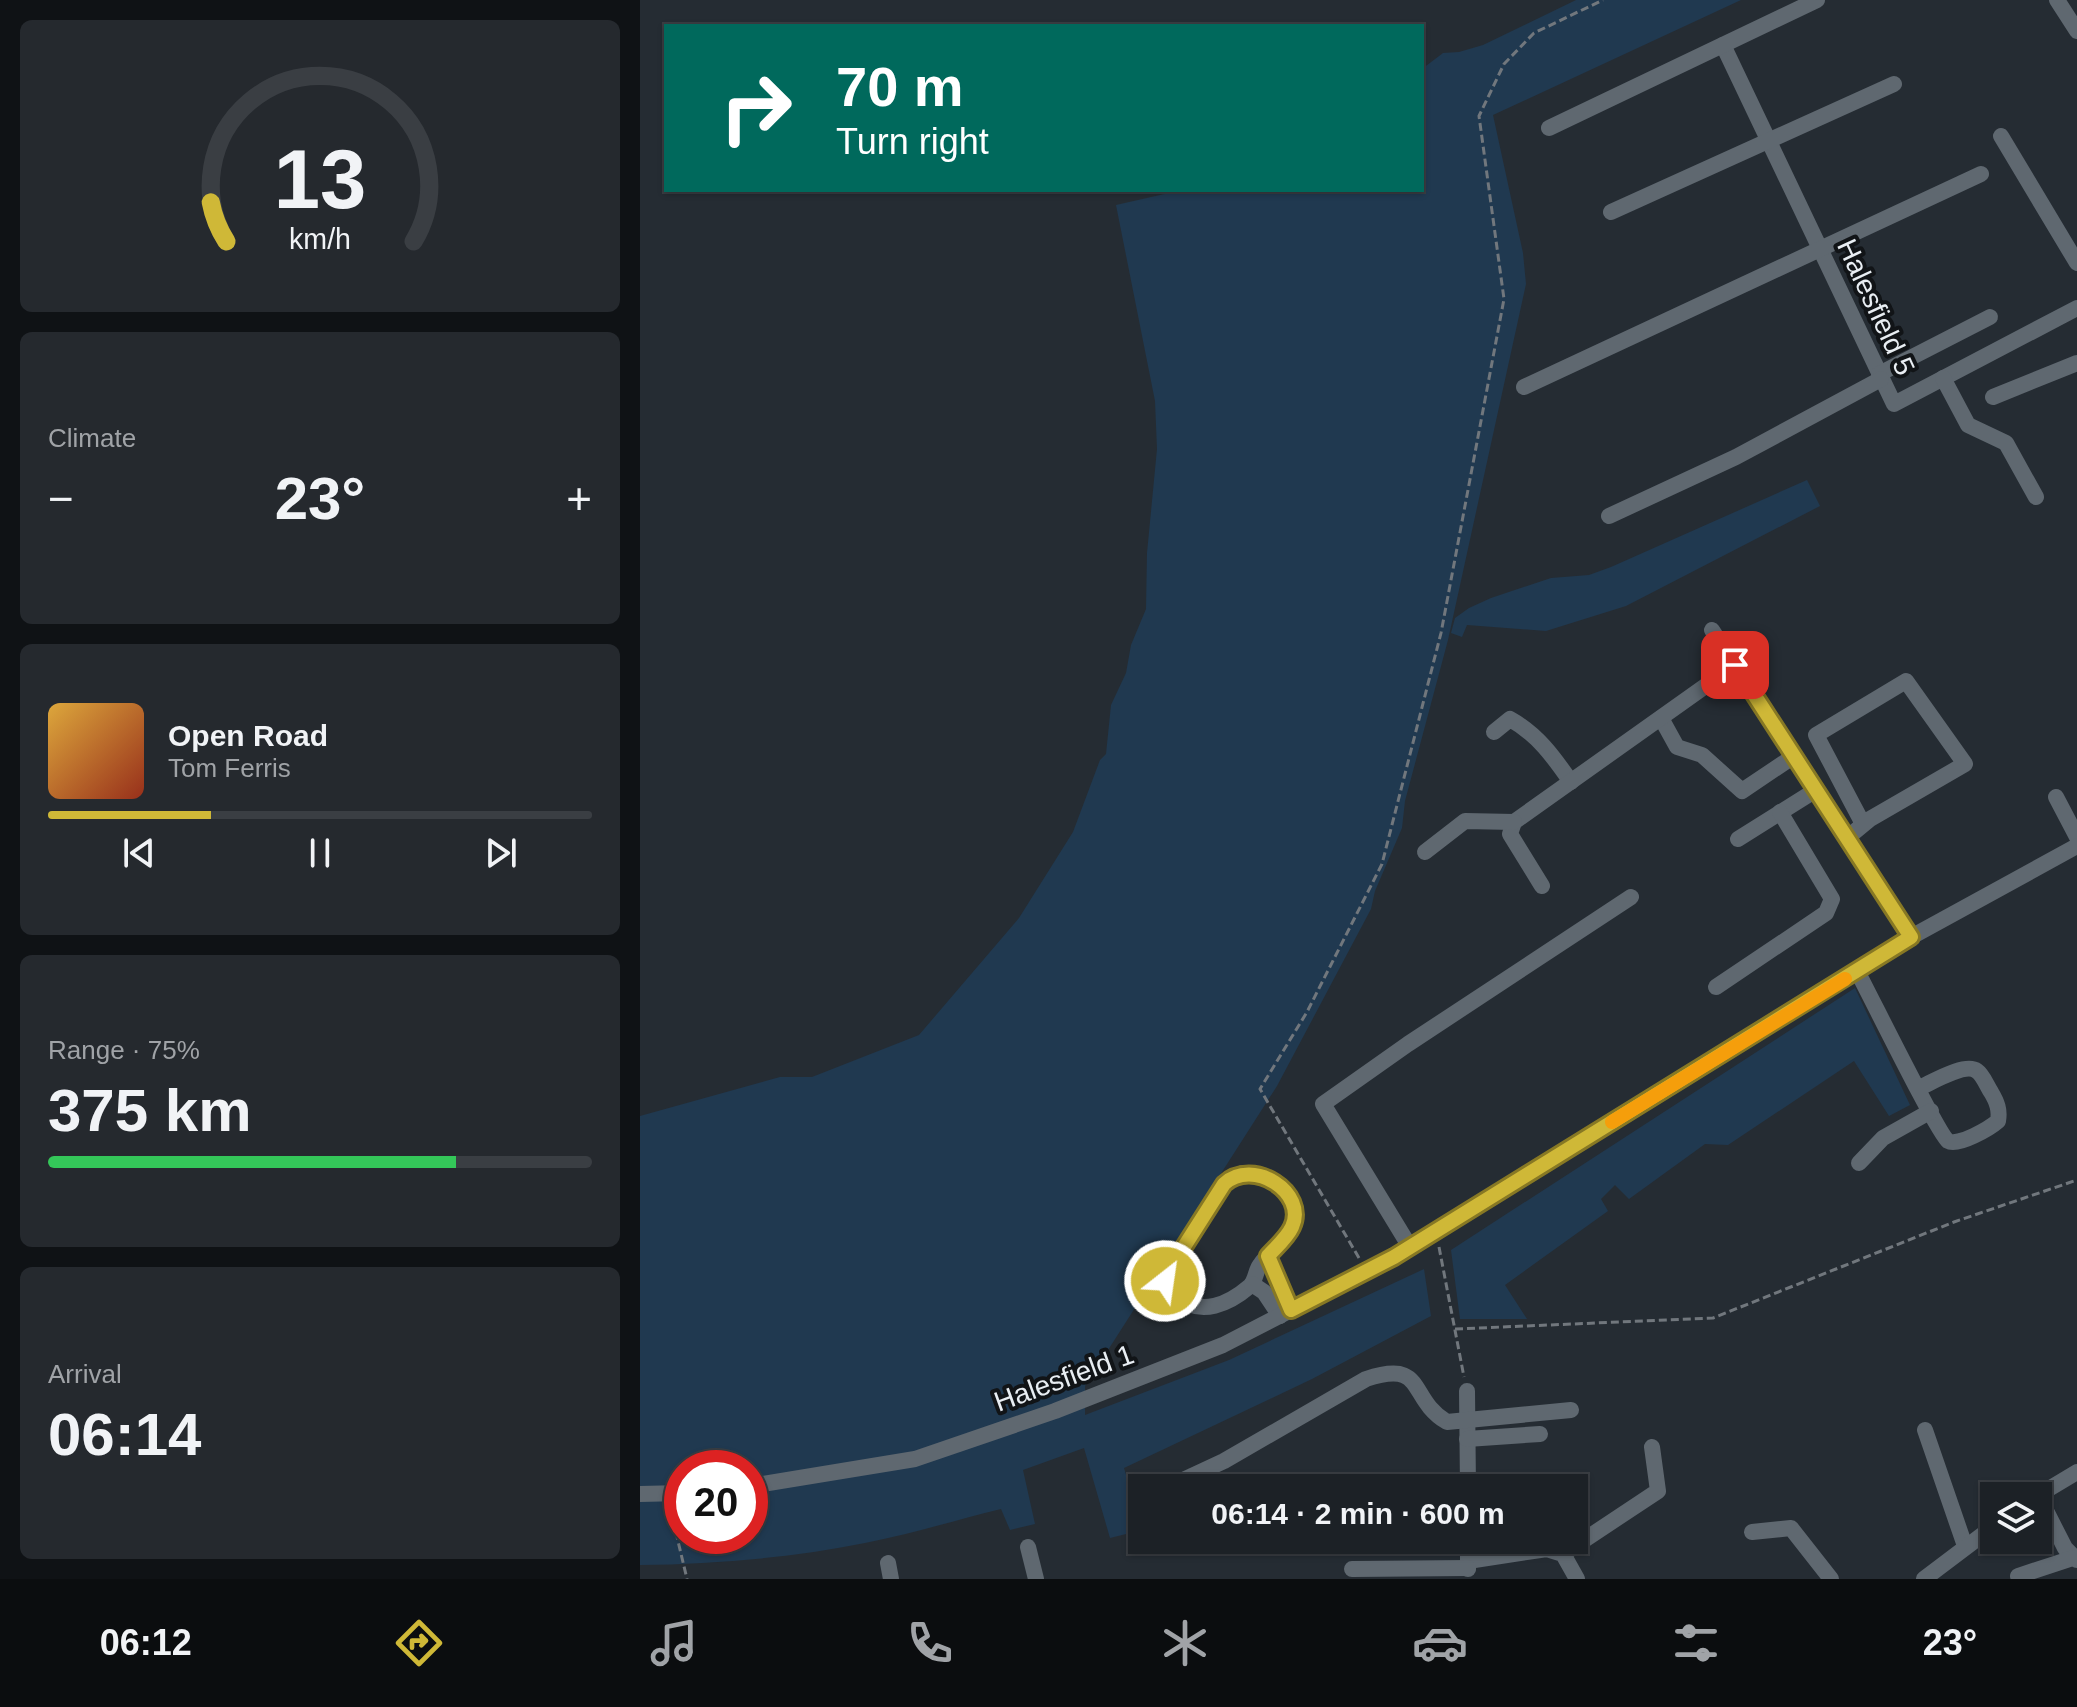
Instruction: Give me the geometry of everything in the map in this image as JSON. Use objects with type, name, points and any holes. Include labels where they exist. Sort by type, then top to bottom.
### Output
[{"type":"street","points":[[1549,128],[1817,0]]},
{"type":"street","points":[[2057,0],[2077,31]]},
{"type":"street","name":"Halesfield 5","points":[[1723,45],[1894,404],[2077,308]]},
{"type":"street","points":[[1611,212],[1894,84]]},
{"type":"street","points":[[2001,136],[2077,263]]},
{"type":"street","points":[[1524,387],[1981,174]]},
{"type":"street","points":[[1609,516],[1736,457],[1990,317]]},
{"type":"street","points":[[1993,397],[2077,363]]},
{"type":"street","points":[[1943,378],[1968,425],[2006,443],[2036,497]]},
{"type":"street","points":[[1712,630],[1911,937]]},
{"type":"street","points":[[1425,852],[1465,821],[1514,822],[1735,665]]},
{"type":"street","points":[[1847,838],[1863,824],[1965,764],[1906,681],[1816,735],[1863,824]]},
{"type":"street","points":[[1661,718],[1677,747],[1702,755],[1742,791],[1794,756]]},
{"type":"street","points":[[1494,732],[1510,719],[1529,730],[1550,752],[1571,782]]},
{"type":"street","points":[[1738,839],[1816,790]]},
{"type":"street","points":[[2056,797],[2077,837]]},
{"type":"street","points":[[1716,987],[1826,913],[1832,899],[1780,812]]},
{"type":"street","points":[[1514,822],[1510,834],[1542,886]]},
{"type":"street","name":"Halesfield 1","points":[[768,1483],[915,1459],[1055,1411],[1223,1345],[1410,1247],[1911,937],[2077,846]]},
{"type":"street","points":[[1410,1247],[1323,1104],[1631,897]]},
{"type":"street","points":[[1857,971],[1946,1140],[1953,1143],[1990,1128],[1998,1121],[2000,1111],[1979,1072],[1972,1068],[1963,1068],[1919,1088]]},
{"type":"street","points":[[1859,1163],[1883,1138],[1931,1111]]},
{"type":"street","points":[[1238,1174],[1266,1178],[1280,1187],[1293,1204],[1295,1219],[1292,1229],[1268,1256],[1259,1266],[1252,1284],[1219,1305],[1193,1307],[1165,1281],[1222,1187],[1238,1174]]},
{"type":"street","points":[[1268,1256],[1285,1313]]},
{"type":"street","points":[[1252,1284],[1285,1313]]},
{"type":"street","points":[[1196,1474],[1366,1379],[1386,1372],[1410,1377],[1428,1407],[1447,1422],[1571,1410]]},
{"type":"street","points":[[1467,1391],[1468,1474]]},
{"type":"street","points":[[1925,1430],[1965,1546]]},
{"type":"street","points":[[1467,1439],[1540,1434]]},
{"type":"street","points":[[1588,1537],[1658,1491],[1652,1447]]},
{"type":"street","points":[[2052,1487],[2077,1472]]},
{"type":"street","points":[[640,1494],[664,1498]]},
{"type":"street","points":[[2018,1576],[2075,1559],[2065,1548],[2052,1523]]},
{"type":"street","points":[[1752,1532],[1791,1528],[1831,1579]]},
{"type":"street","points":[[1924,1579],[1980,1536]]},
{"type":"street","points":[[1028,1547],[1036,1579]]},
{"type":"street","points":[[1352,1569],[1468,1569],[1527,1554]]},
{"type":"street","points":[[1563,1554],[1577,1579]]},
{"type":"path","points":[[1366,1271],[1260,1089],[1307,1012],[1382,864],[1441,633],[1504,299],[1479,116],[1504,64],[1534,33],[1603,0]]},
{"type":"path","points":[[1455,1329],[1713,1318],[1954,1222],[2077,1180]]},
{"type":"path","points":[[1435,1231],[1467,1391]]},
{"type":"path","points":[[681,1554],[687,1579]]},
{"type":"shaded area","points":[[1576,0],[1741,0],[1493,115],[1523,253],[1526,284],[1448,640],[1405,801],[1402,828],[1375,891],[1371,909],[1277,1086],[1085,1386],[1085,1415],[1229,1360],[1424,1269],[1431,1316],[1312,1379],[1124,1468],[1128,1482],[1128,1534],[1110,1538],[1084,1448],[1023,1470],[1035,1524],[1010,1530],[1001,1509],[882,1539],[809,1553],[725,1562],[640,1565],[640,1116],[780,1077],[812,1077],[919,1035],[1019,918],[1073,832],[1100,760],[1106,754],[1111,705],[1126,673],[1131,645],[1146,609],[1147,553],[1157,449],[1155,401],[1116,205],[1173,192],[1424,192],[1424,67],[1443,53],[1483,45]]},
{"type":"shaded area","points":[[1807,480],[1820,506],[1626,606],[1546,631],[1467,625],[1462,637],[1451,633],[1455,618],[1491,598],[1551,578],[1589,575],[1611,567]]},
{"type":"shaded area","points":[[1855,988],[1910,1105],[1889,1116],[1854,1061],[1728,1145],[1705,1144],[1629,1199],[1615,1185],[1601,1199],[1608,1211],[1505,1285],[1527,1319],[1460,1319],[1451,1250]]},
{"type":"slow traffic","points":[[1612,1122],[1845,979]]},
{"type":"route","points":[[1165,1281],[1224,1184],[1238,1174],[1260,1175],[1286,1194],[1295,1212],[1292,1229],[1268,1256],[1291,1310],[1394,1257],[1911,937],[1735,665]]}]
